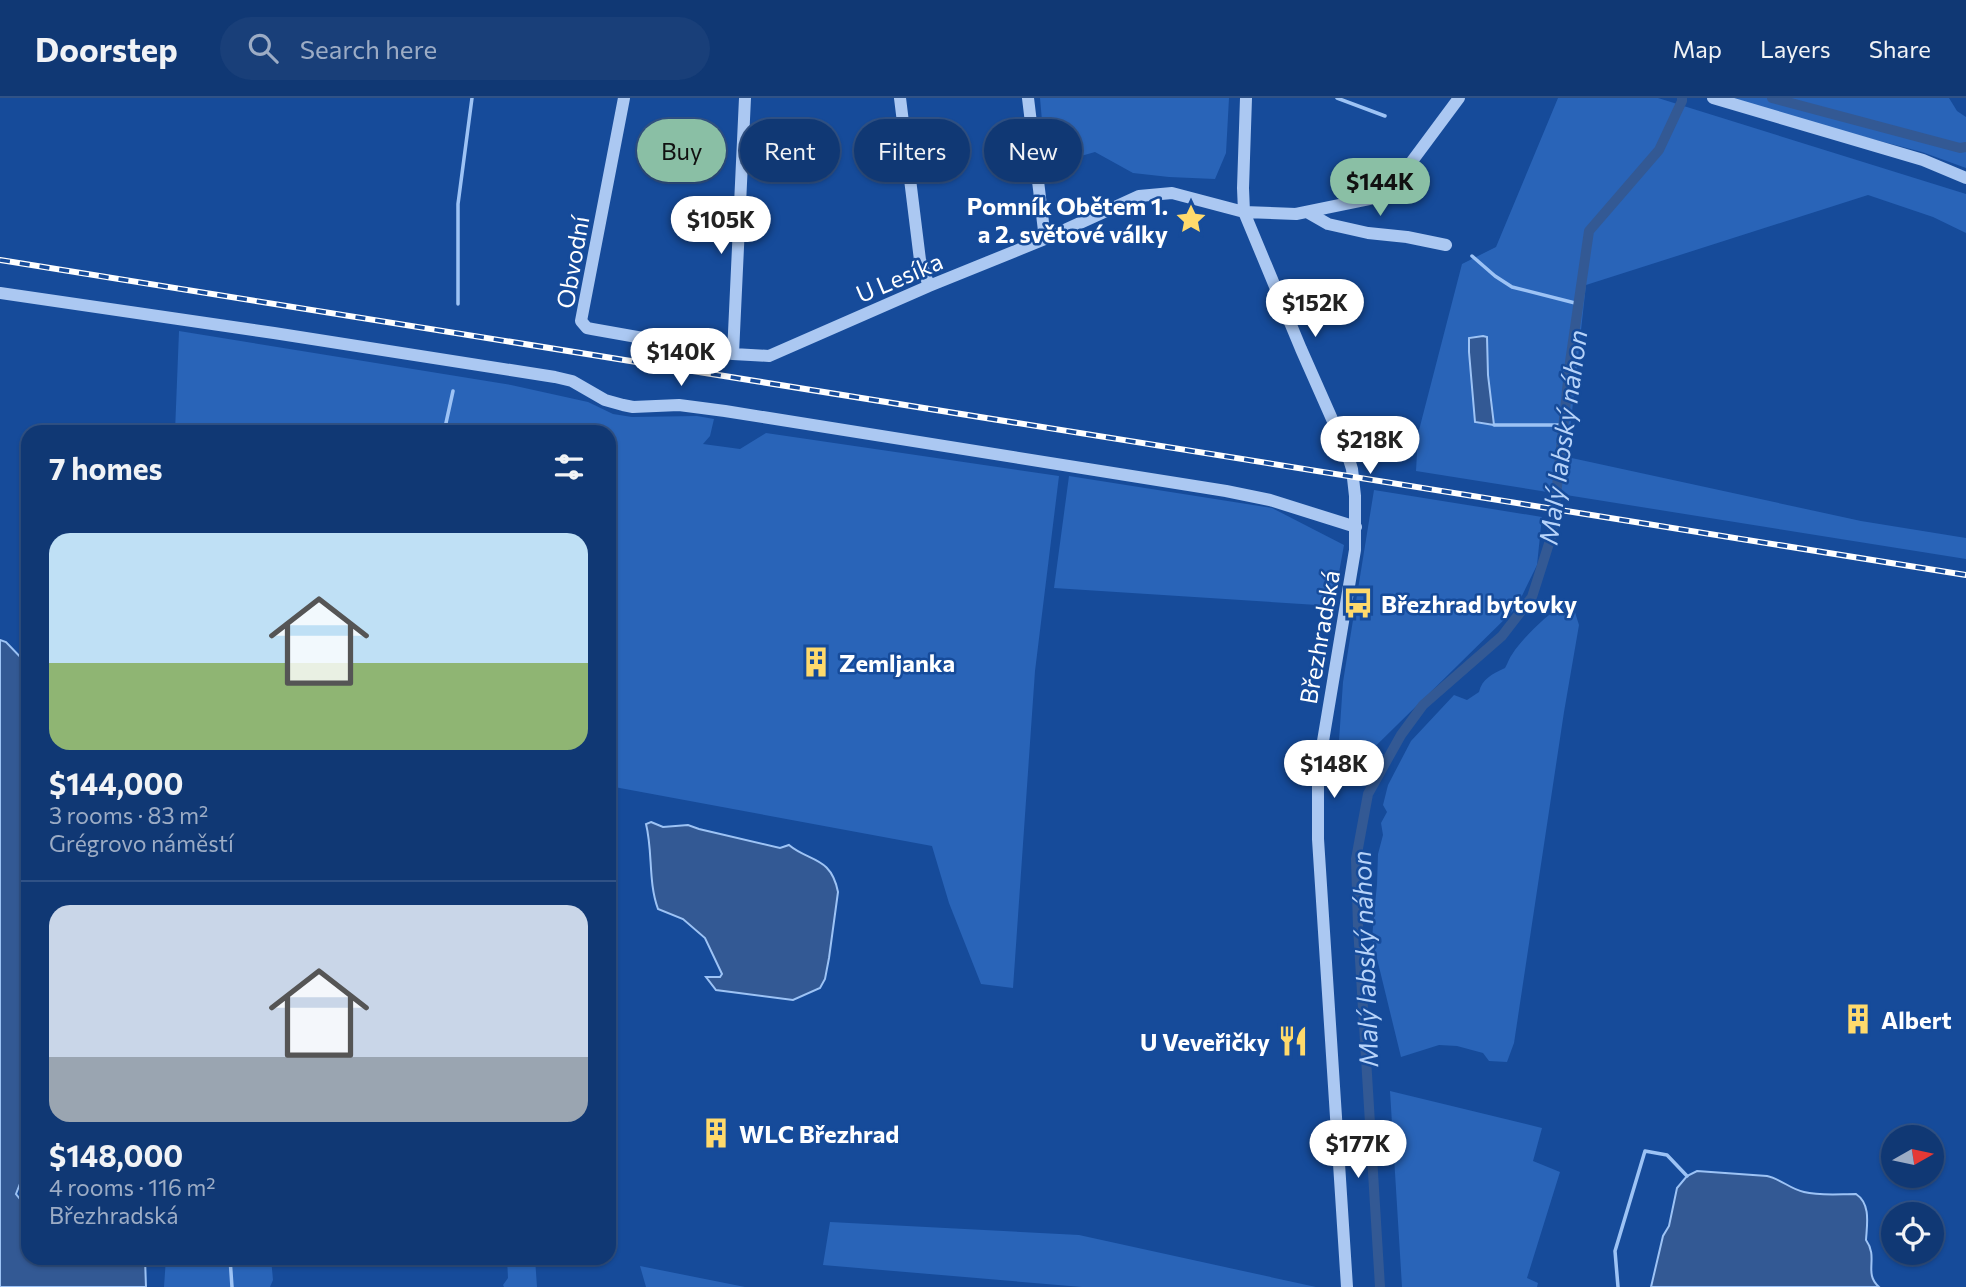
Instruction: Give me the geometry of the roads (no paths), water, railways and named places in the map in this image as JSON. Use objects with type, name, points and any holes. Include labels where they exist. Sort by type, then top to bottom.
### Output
[{"type":"street","name":"Obvodní","points":[[624,98],[581,321],[587,328],[733,354]]},
{"type":"street","points":[[733,354],[745,98]]},
{"type":"street","points":[[900,98],[920,260],[929,286]]},
{"type":"street","points":[[1028,98],[1045,239]]},
{"type":"street","name":"Březhradská","points":[[1246,98],[1242,188],[1244,212],[1347,453],[1353,477],[1355,550],[1318,771],[1318,839],[1348,1287]]},
{"type":"street","name":"U Lesíka","points":[[733,354],[769,356],[1045,239],[1139,195],[1172,192],[1244,212],[1296,214],[1374,198],[1407,168],[1458,98]]},
{"type":"street","points":[[1713,98],[1923,160],[1966,178]]},
{"type":"street","points":[[1307,212],[1328,224],[1446,245]]},
{"type":"street","points":[[0,293],[555,377],[572,381],[614,403],[633,407],[679,405],[725,411],[1226,491],[1270,500],[1356,527]]},
{"type":"waterway","points":[[458,304],[458,204],[472,98]]},
{"type":"waterway","points":[[1337,98],[1385,116]]},
{"type":"waterway","name":"Malý labský náhon","points":[[1380,1287],[1356,859],[1368,794],[1401,735],[1423,705],[1502,636],[1532,597],[1552,534],[1570,362],[1589,231],[1659,150],[1682,98]]},
{"type":"waterway","name":"Malý labský náhon","points":[[1772,98],[1960,148],[1966,147]]},
{"type":"waterway","points":[[1472,256],[1512,287],[1579,304]]},
{"type":"waterway","points":[[446,425],[453,391]]},
{"type":"waterway","points":[[1494,425],[1564,425]]},
{"type":"waterway","points":[[1618,1287],[1615,1251],[1645,1151],[1667,1155],[1687,1176]]},
{"type":"waterway","points":[[230,1265],[232,1287]]},
{"type":"railway","points":[[0,260],[1966,575]]},
{"type":"place","name":"Pomník Obětem 1. a 2. světové války","points":[[1191,219]]},
{"type":"place","name":"Březhrad bytovky","points":[[1358,603]]},
{"type":"place","name":"Zemljanka","points":[[816,662]]},
{"type":"place","name":"Albert","points":[[1858,1019]]},
{"type":"place","name":"U Veveřičky","points":[[1293,1041]]},
{"type":"place","name":"WLC Březhrad","points":[[716,1133]]}]
